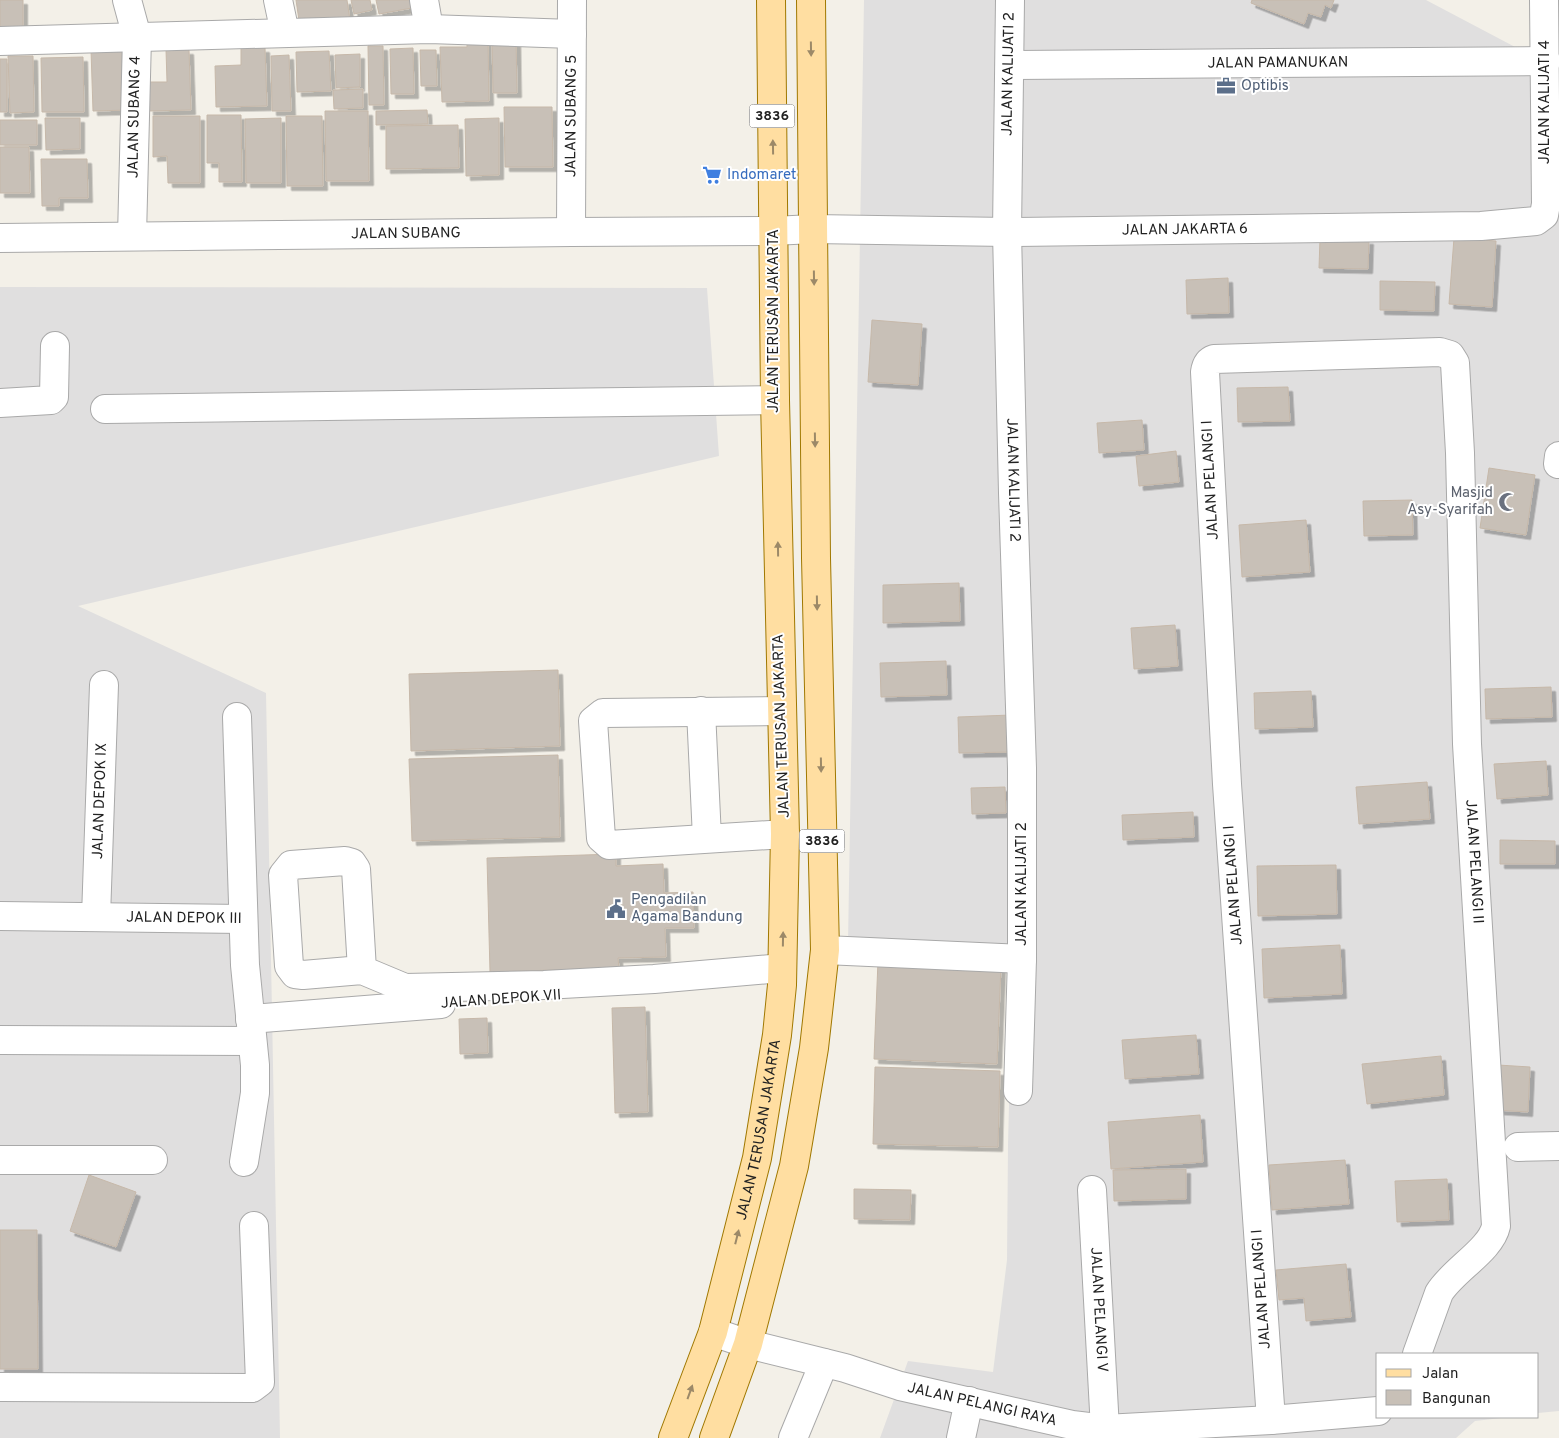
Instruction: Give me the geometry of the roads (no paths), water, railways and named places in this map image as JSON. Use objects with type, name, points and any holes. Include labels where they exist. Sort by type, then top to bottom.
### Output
[{"type":"main road","name":"JALAN TERUSAN JAKARTA","points":[[673,1438],[713,1332],[757,1158],[777,1035],[782,976],[785,834],[774,400],[771,0]]},
{"type":"main road","name":"3836","points":[[714,1438],[748,1344],[794,1166],[814,1048],[825,950],[816,558],[811,0]]},
{"type":"street","name":"JALAN SUBANG 4","points":[[127,0],[137,37],[132,236]]},
{"type":"street","points":[[278,0],[285,33]]},
{"type":"street","points":[[424,0],[429,29]]},
{"type":"street","name":"JALAN SUBANG 5","points":[[570,232],[572,0]]},
{"type":"street","name":"JALAN KALIJATI 2","points":[[1010,0],[1008,232],[1013,493],[1022,768],[1022,959],[1018,1091]]},
{"type":"street","name":"JALAN KALIJATI 4","points":[[1544,0],[1546,61],[1552,126],[1546,204]]},
{"type":"street","points":[[0,41],[429,29],[572,34]]},
{"type":"street","name":"JALAN PAMANUKAN","points":[[1010,65],[1546,61]]},
{"type":"street","name":"JALAN JAKARTA 6","points":[[813,229],[1008,232],[1481,226],[1536,220],[1544,215],[1546,204]]},
{"type":"street","name":"JALAN SUBANG","points":[[0,238],[774,231],[813,229]]},
{"type":"street","points":[[0,402],[51,400],[54,397],[55,346]]},
{"type":"street","name":"JALAN PELANGI II","points":[[1220,358],[1440,352],[1450,355],[1455,363],[1460,453],[1467,744],[1496,1226],[1488,1242],[1445,1283],[1435,1301],[1417,1353]]},
{"type":"street","name":"JALAN PELANGI I","points":[[1220,358],[1209,361],[1206,366],[1206,372],[1227,774],[1271,1420]]},
{"type":"street","points":[[105,409],[774,400]]},
{"type":"street","name":"JALAN DEPOK IX","points":[[96,917],[104,685]]},
{"type":"street","points":[[701,711],[707,838]]},
{"type":"street","points":[[782,711],[603,713],[593,721],[601,838],[610,845],[785,834]]},
{"type":"street","points":[[237,717],[244,918]]},
{"type":"street","points":[[362,970],[356,869],[352,863],[291,865],[282,875],[289,966],[295,974],[362,970],[405,988],[544,985],[654,978],[782,976]]},
{"type":"street","name":"JALAN DEPOK III","points":[[0,916],[244,918],[245,966],[255,1065],[255,1093],[244,1162]]},
{"type":"street","name":"JALAN KALIJATI 2","points":[[825,950],[1022,959]]},
{"type":"street","name":"JALAN DEPOK VII","points":[[0,1040],[251,1030],[525,998],[752,985],[782,976]]},
{"type":"street","points":[[1518,1147],[1559,1146]]},
{"type":"street","points":[[0,1160],[153,1160]]},
{"type":"street","name":"JALAN PELANGI V","points":[[1092,1190],[1104,1433]]},
{"type":"street","points":[[0,1388],[256,1387],[260,1382],[254,1226]]},
{"type":"street","name":"JALAN PELANGI RAYA","points":[[713,1332],[748,1344],[824,1362],[900,1386],[1104,1433],[1376,1411]]},
{"type":"street","points":[[793,1438],[824,1362]]},
{"type":"street","points":[[961,1438],[968,1401]]},
{"type":"place","name":"Optibis","points":[[1226,86]]},
{"type":"place","name":"Indomaret","points":[[712,175]]},
{"type":"place","name":"Masjid Asy-Syarifah","points":[[1508,502]]},
{"type":"place","name":"Pengadilan Agama Bandung","points":[[616,909]]}]
